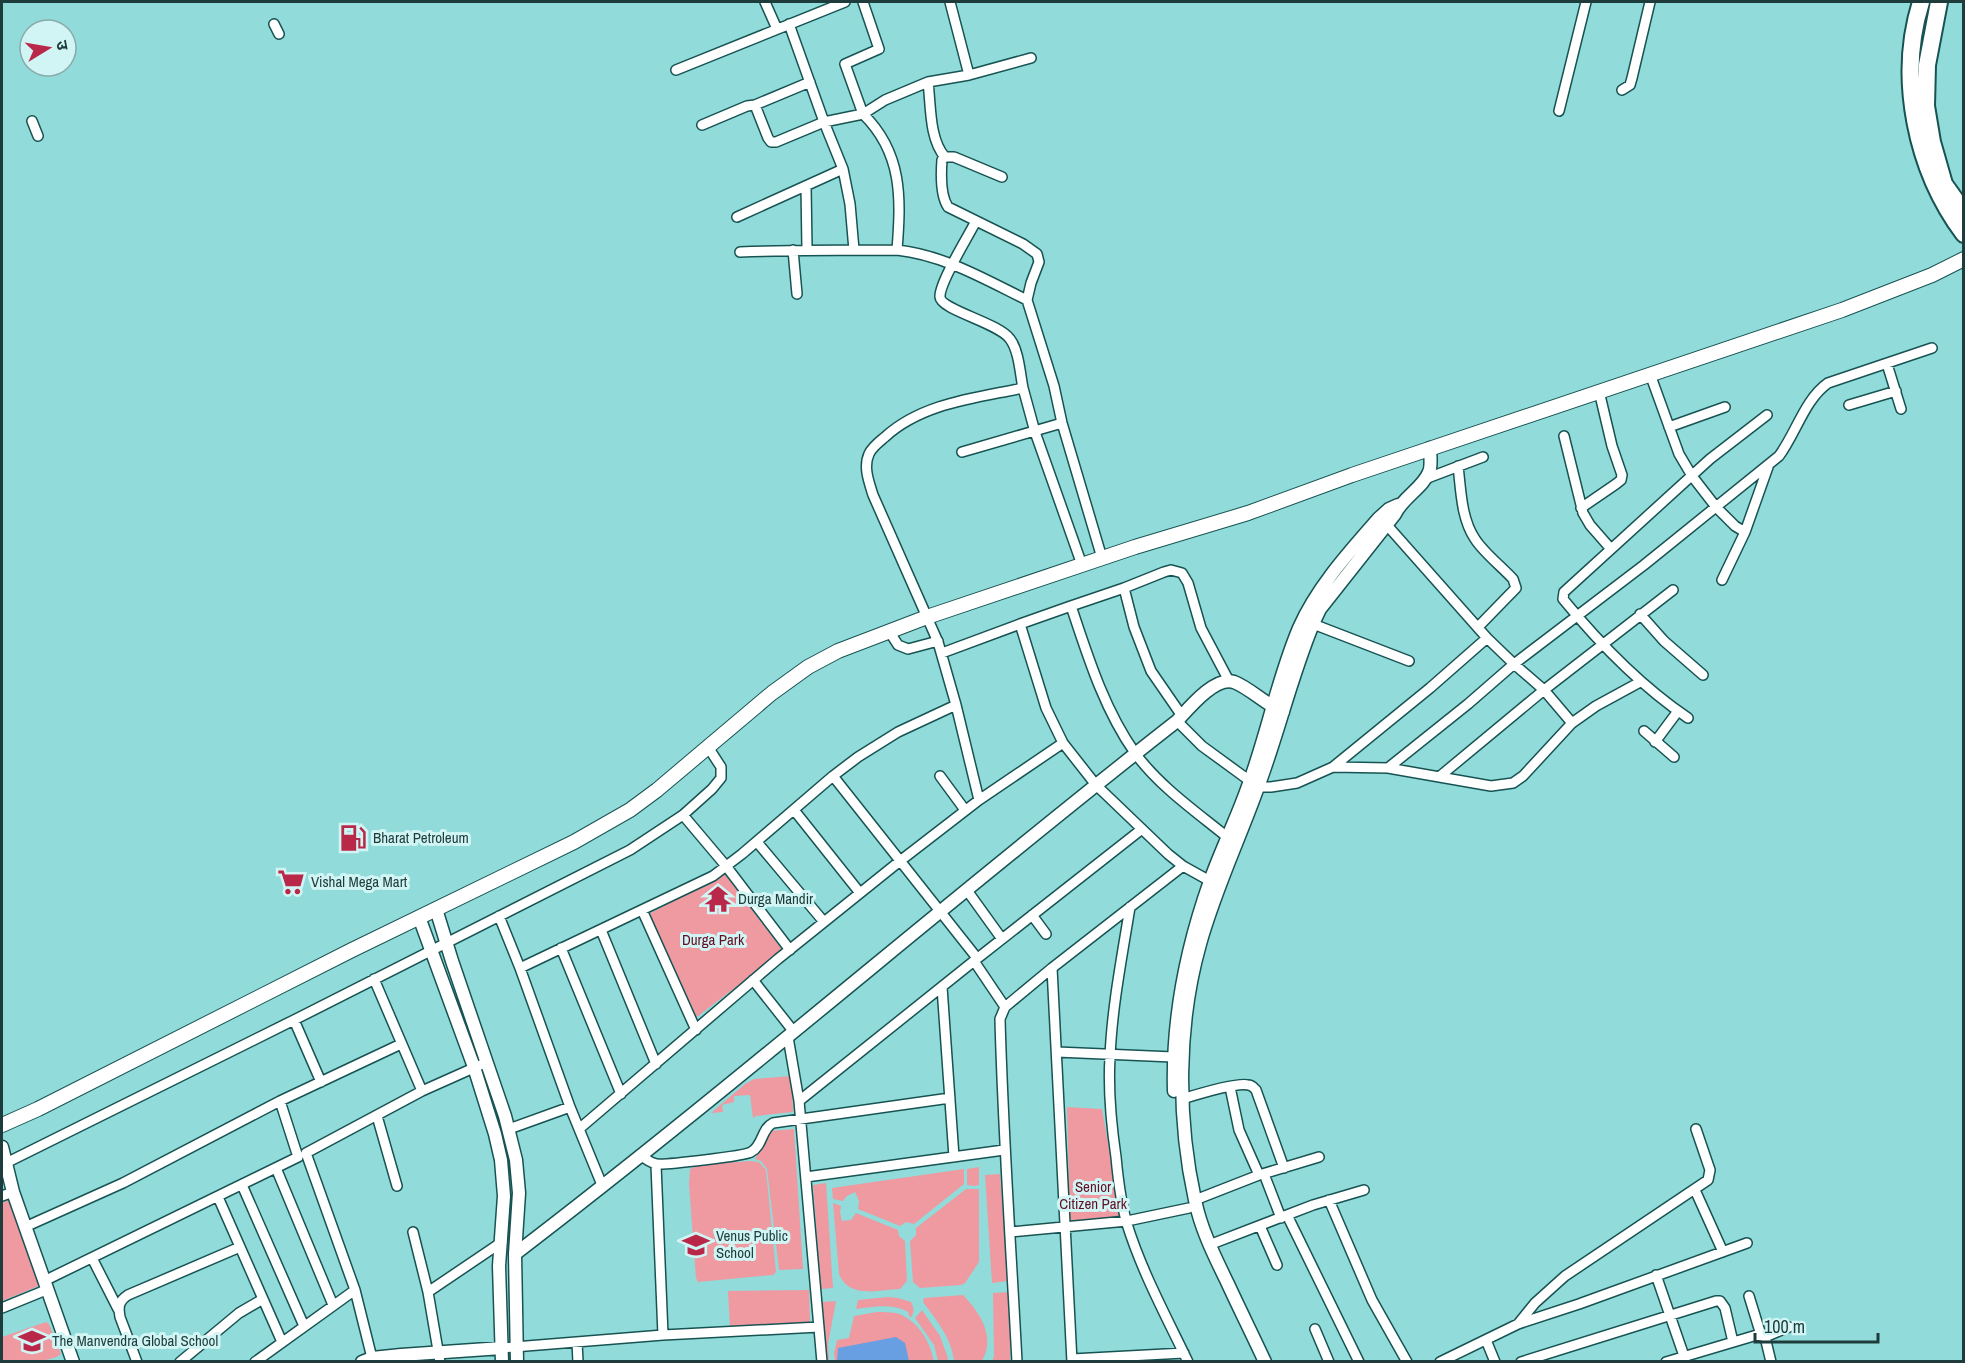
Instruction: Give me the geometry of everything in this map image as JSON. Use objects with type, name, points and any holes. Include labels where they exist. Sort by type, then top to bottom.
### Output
[{"type":"highway","points":[[1921,2],[1912,48],[1915,122],[1924,159],[1937,192],[1964,234]]},
{"type":"highway","points":[[1939,2],[1927,65],[1926,106],[1932,142],[1944,184],[1964,212]]},
{"type":"main road","points":[[2,1125],[573,842],[630,810],[772,693],[808,667],[838,651],[927,617],[1102,558],[1248,513],[1430,448],[1898,289],[1964,259]]},
{"type":"street","points":[[765,2],[777,29]]},
{"type":"street","points":[[676,70],[789,24],[818,6],[845,2]]},
{"type":"street","points":[[863,2],[879,49],[845,64],[863,114],[876,126],[897,176],[900,207],[897,250]]},
{"type":"street","points":[[950,2],[969,75]]},
{"type":"street","points":[[1559,111],[1586,2]]},
{"type":"street","points":[[1623,90],[1630,85],[1650,2]]},
{"type":"street","points":[[274,24],[279,34]]},
{"type":"street","points":[[789,24],[843,169],[850,204],[854,250]]},
{"type":"street","points":[[755,105],[768,138],[771,142],[776,142],[824,122],[863,114],[885,100],[928,82],[969,75],[1031,58]]},
{"type":"street","points":[[702,125],[810,82]]},
{"type":"street","points":[[928,82],[935,135],[940,152],[945,158]]},
{"type":"street","points":[[32,121],[38,136]]},
{"type":"street","points":[[945,158],[954,157],[1002,177]]},
{"type":"street","points":[[945,158],[942,163],[945,202],[952,210],[1023,244],[1037,254],[1039,261],[1027,300],[1054,386],[1062,423],[1102,558]]},
{"type":"street","points":[[737,217],[843,169]]},
{"type":"street","points":[[806,186],[807,249]]},
{"type":"street","points":[[976,221],[940,293],[942,302],[993,326],[1005,334],[1015,348],[1035,432],[1082,565]]},
{"type":"street","points":[[740,252],[807,249],[910,252],[953,264],[1027,300]]},
{"type":"street","points":[[793,250],[797,294]]},
{"type":"street","points":[[1388,768],[1514,664],[1578,617],[1769,465],[1788,444],[1818,390],[1828,383],[1932,348]]},
{"type":"street","points":[[1887,364],[1901,409]]},
{"type":"street","points":[[1650,374],[1679,454],[1692,476],[1716,507],[1744,532]]},
{"type":"street","points":[[979,800],[938,641],[873,495],[866,471],[869,454],[890,432],[921,414],[948,404],[1023,388]]},
{"type":"street","points":[[1581,508],[1621,480],[1622,475],[1612,446],[1599,391]]},
{"type":"street","points":[[1849,405],[1896,391]]},
{"type":"street","points":[[1669,427],[1725,407]]},
{"type":"street","points":[[1688,718],[1640,682],[1578,617],[1563,598],[1564,592],[1710,459],[1767,415]]},
{"type":"street","points":[[962,452],[1062,423]]},
{"type":"street","points":[[1564,436],[1574,470],[1581,508],[1590,525],[1611,549]]},
{"type":"street","points":[[1265,1362],[1192,1204],[1182,1099],[1190,983],[1200,944],[1277,710],[1300,626],[1313,602],[1365,534],[1425,479],[1430,472],[1430,448]]},
{"type":"street","points":[[1425,479],[1483,457]]},
{"type":"street","points":[[1722,580],[1744,532],[1769,465]]},
{"type":"street","points":[[1458,466],[1464,508],[1470,530],[1516,588],[1478,627]]},
{"type":"street","points":[[1277,710],[1320,609],[1395,514],[1399,505]]},
{"type":"street","points":[[1386,524],[1487,638],[1544,690],[1572,723]]},
{"type":"street","points":[[942,653],[1164,572],[1176,571],[1182,573],[1188,583],[1202,628],[1229,681]]},
{"type":"street","points":[[1124,588],[1134,627],[1151,671],[1179,719],[1202,746],[1254,784],[1271,788],[1297,783],[1333,767],[1487,638]]},
{"type":"street","points":[[1439,777],[1544,690],[1673,590]]},
{"type":"street","points":[[1071,606],[1099,687],[1136,753],[1164,785],[1227,837]]},
{"type":"street","points":[[1640,614],[1664,641],[1703,675]]},
{"type":"street","points":[[1020,624],[1046,708],[1063,743],[1096,785],[1142,829],[1183,866],[1210,880]]},
{"type":"street","points":[[1313,624],[1409,661]]},
{"type":"street","points":[[889,631],[898,645],[908,649],[938,641]]},
{"type":"street","points":[[500,1266],[641,1156],[940,910],[1179,719],[1218,682],[1229,681],[1239,684],[1277,710]]},
{"type":"street","points":[[1333,767],[1388,768],[1491,786],[1513,783],[1523,776],[1572,723],[1596,706],[1640,682]]},
{"type":"street","points":[[519,968],[701,883],[757,842],[833,776],[878,743],[956,705]]},
{"type":"street","points":[[1655,742],[1678,711]]},
{"type":"street","points":[[1644,730],[1674,757]]},
{"type":"street","points":[[579,1129],[790,950],[900,861],[965,810],[1063,743]]},
{"type":"street","points":[[6,1163],[630,850],[683,815],[721,778],[721,767],[708,747]]},
{"type":"street","points":[[833,776],[940,910],[1005,1007]]},
{"type":"street","points":[[940,776],[965,810]]},
{"type":"street","points":[[1254,784],[1227,837],[1197,921],[1184,974],[1173,1057],[1177,1139],[1204,1250],[1256,1362]]},
{"type":"street","points":[[794,810],[860,893]]},
{"type":"street","points":[[683,815],[726,866],[790,950]]},
{"type":"street","points":[[800,1101],[975,959],[1142,829]]},
{"type":"street","points":[[757,842],[824,922]]},
{"type":"street","points":[[1017,1362],[1011,1232],[1004,1150],[1000,1019],[1005,1007],[1183,866]]},
{"type":"street","points":[[966,889],[1002,939]]},
{"type":"street","points":[[1052,968],[1072,1360],[1186,1357],[1146,1276],[1127,1221],[1113,1135],[1109,1093],[1110,1055],[1116,991],[1130,908]]},
{"type":"street","points":[[436,909],[509,1129],[518,1178],[519,1200],[515,1254],[517,1362]]},
{"type":"street","points":[[642,910],[696,1030]]},
{"type":"street","points":[[1032,915],[1047,934]]},
{"type":"street","points":[[499,916],[570,1107],[602,1185]]},
{"type":"street","points":[[419,917],[474,1067],[495,1134],[504,1180],[500,1266],[502,1362]]},
{"type":"street","points":[[601,930],[656,1064]]},
{"type":"street","points":[[561,948],[621,1094]]},
{"type":"street","points":[[374,979],[422,1091]]},
{"type":"street","points":[[753,981],[791,1034],[800,1101],[822,1362]]},
{"type":"street","points":[[942,987],[954,1157]]},
{"type":"street","points":[[294,1020],[321,1082]]},
{"type":"street","points":[[25,1227],[123,1183],[280,1101],[401,1044]]},
{"type":"street","points":[[1057,1052],[1173,1057]]},
{"type":"street","points":[[2,1308],[92,1258],[302,1155],[422,1091],[487,1062]]},
{"type":"street","points":[[1182,1099],[1230,1087],[1247,1084],[1251,1086],[1256,1090],[1284,1168]]},
{"type":"street","points":[[1230,1087],[1239,1130],[1359,1362]]},
{"type":"street","points":[[641,1156],[656,1164],[749,1154],[759,1145],[769,1125],[781,1121],[950,1098]]},
{"type":"street","points":[[280,1101],[355,1290],[367,1360],[440,1357],[502,1348],[663,1335],[819,1327]]},
{"type":"street","points":[[509,1129],[570,1107]]},
{"type":"street","points":[[377,1116],[397,1186]]},
{"type":"street","points":[[1518,1324],[1535,1303],[1565,1276],[1708,1180],[1710,1170],[1696,1129]]},
{"type":"street","points":[[2,1148],[6,1163],[7,1194],[25,1227],[73,1362]]},
{"type":"street","points":[[806,1177],[1004,1150]]},
{"type":"street","points":[[1011,1232],[1127,1221],[1192,1204],[1262,1175],[1319,1157]]},
{"type":"street","points":[[656,1164],[663,1335]]},
{"type":"street","points":[[276,1168],[333,1305]]},
{"type":"street","points":[[242,1185],[304,1326]]},
{"type":"street","points":[[1209,1245],[1329,1200],[1364,1190]]},
{"type":"street","points":[[1695,1190],[1723,1252]]},
{"type":"street","points":[[218,1197],[282,1342]]},
{"type":"street","points":[[1329,1200],[1372,1300],[1407,1362]]},
{"type":"street","points":[[1260,1226],[1277,1266]]},
{"type":"street","points":[[413,1232],[428,1292],[440,1357]]},
{"type":"street","points":[[428,1292],[502,1242]]},
{"type":"street","points":[[1440,1362],[1451,1359],[1518,1324],[1747,1243]]},
{"type":"street","points":[[118,1309],[120,1302],[128,1295],[240,1247]]},
{"type":"street","points":[[92,1258],[118,1309],[137,1362]]},
{"type":"street","points":[[1656,1275],[1684,1356]]},
{"type":"street","points":[[255,1362],[355,1290]]},
{"type":"street","points":[[1749,1296],[1772,1362]]},
{"type":"street","points":[[180,1362],[238,1313],[262,1299]]},
{"type":"street","points":[[1521,1362],[1720,1301],[1725,1308],[1733,1341]]},
{"type":"street","points":[[1666,1362],[1733,1341],[1763,1336],[1789,1327]]},
{"type":"street","points":[[1315,1329],[1329,1362]]},
{"type":"street","points":[[1486,1340],[1495,1362]]},
{"type":"street","points":[[577,1342],[578,1362]]},
{"type":"green space","name":"Durga Park","points":[[725,874],[783,951],[693,1020],[647,915]]},
{"type":"green space","points":[[792,1076],[793,1112],[753,1118],[750,1095],[734,1096],[734,1102],[722,1105],[723,1112],[711,1113],[754,1079]]},
{"type":"green space","name":"Senior Citizen Park","points":[[1067,1107],[1102,1109],[1121,1218],[1070,1224]]},
{"type":"green space","points":[[794,1129],[803,1269],[779,1270],[767,1169],[761,1161],[755,1159],[769,1131]]},
{"type":"green space","points":[[759,1162],[766,1170],[776,1272],[773,1275],[698,1282],[689,1184],[690,1169],[699,1165]]},
{"type":"green space","points":[[979,1167],[979,1185],[967,1185],[967,1169]]},
{"type":"green space","points":[[964,1169],[964,1184],[914,1224],[906,1222],[900,1226],[858,1209],[859,1201],[855,1192],[843,1201],[833,1199],[832,1188]]},
{"type":"green space","points":[[1000,1174],[1008,1281],[992,1283],[985,1175]]},
{"type":"green space","points":[[826,1183],[833,1288],[821,1289],[813,1185]]},
{"type":"green space","points":[[966,1189],[979,1189],[979,1262],[965,1283],[961,1285],[920,1288],[913,1282],[910,1241],[916,1235],[916,1228]]},
{"type":"green space","points":[[11,1199],[41,1285],[2,1301],[2,1203]]},
{"type":"green space","points":[[833,1203],[841,1206],[842,1221],[851,1220],[856,1213],[898,1230],[899,1236],[905,1241],[907,1281],[900,1289],[857,1290],[844,1282],[839,1274]]},
{"type":"green space","points":[[809,1290],[810,1321],[808,1324],[730,1327],[728,1291]]},
{"type":"green space","points":[[1010,1292],[1010,1361],[992,1362],[994,1356],[993,1293]]},
{"type":"green space","points":[[963,1295],[980,1317],[987,1334],[986,1352],[982,1361],[954,1361],[947,1337],[923,1302],[924,1298]]},
{"type":"green space","points":[[888,1297],[911,1302],[914,1310],[910,1318],[908,1312],[896,1307],[856,1309],[858,1300]]},
{"type":"green space","points":[[836,1301],[828,1344],[829,1361],[826,1361],[822,1302]]},
{"type":"green space","points":[[922,1310],[940,1336],[947,1361],[938,1361],[934,1345],[915,1318]]},
{"type":"green space","points":[[877,1312],[896,1313],[910,1320],[926,1339],[934,1362],[835,1361],[837,1340],[849,1338],[854,1316]]},
{"type":"green space","points":[[46,1322],[49,1324],[61,1354],[42,1360],[2,1361],[2,1337]]},
{"type":"water","points":[[896,1337],[905,1343],[909,1361],[837,1361],[838,1348]]},
{"type":"place","name":"Bharat Petroleum","points":[[353,838]]},
{"type":"place","name":"Vishal Mega Mart","points":[[291,882]]},
{"type":"place","name":"Durga Mandir","points":[[718,899]]},
{"type":"place","name":"Venus Public School","points":[[696,1245]]},
{"type":"place","name":"The Manvendra Global School","points":[[32,1341]]}]
